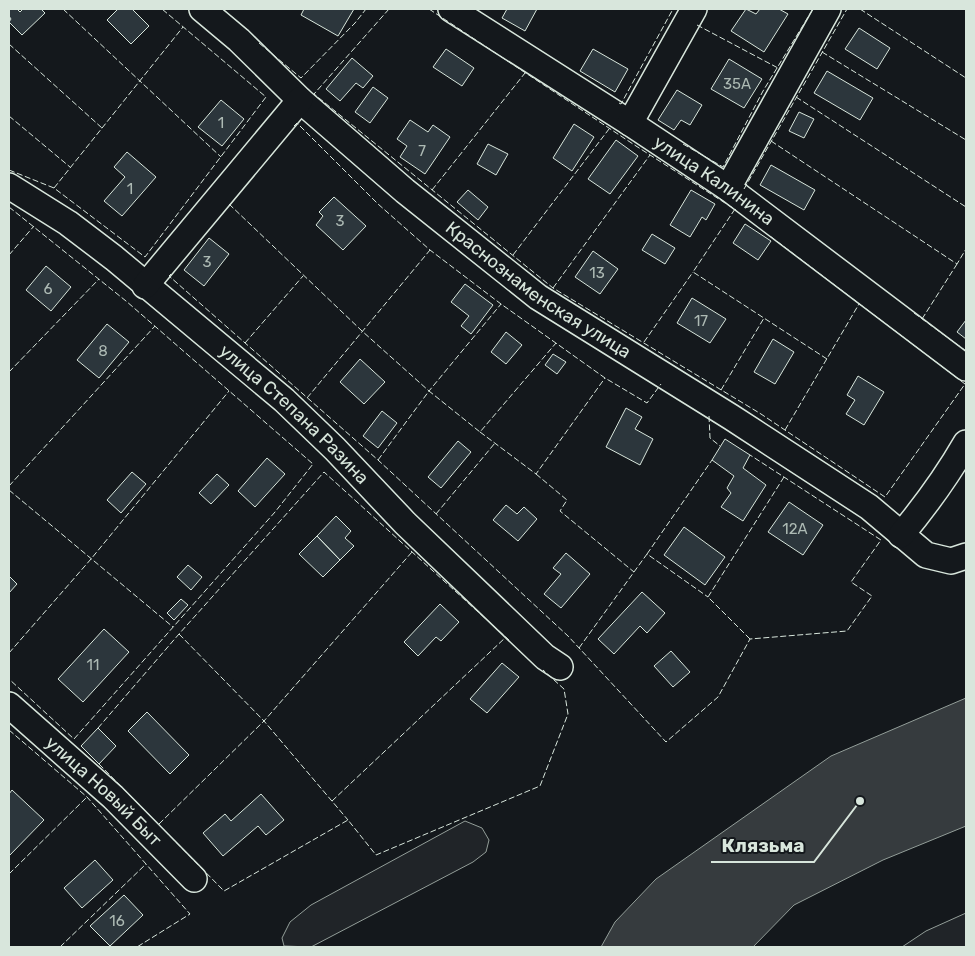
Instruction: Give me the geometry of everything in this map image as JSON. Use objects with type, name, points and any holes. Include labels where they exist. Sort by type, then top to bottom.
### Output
[{"type":"street","name":"Краснознаменская улица","points":[[202,9],[239,40],[300,100],[404,191],[538,297],[731,416],[869,507],[926,555],[951,561],[966,556]]},
{"type":"street","name":"улица Калинина","points":[[451,9],[728,188],[966,368]]},
{"type":"street","points":[[630,123],[694,9]]},
{"type":"street","points":[[728,188],[828,9]]},
{"type":"street","points":[[146,286],[300,100]]},
{"type":"street","name":"улица Степана Разина","points":[[9,186],[68,223],[114,258],[284,400],[335,449],[405,523],[545,657],[560,667]]},
{"type":"street","points":[[901,535],[926,505],[950,471],[966,443]]},
{"type":"street","name":"улица Новый Быт","points":[[9,705],[112,797],[194,880]]},
{"type":"shaded area","points":[[966,698],[966,826],[883,860],[794,905],[753,947],[601,947],[615,922],[656,879],[831,756]]},
{"type":"shaded area","points":[[465,821],[482,828],[489,840],[486,852],[473,862],[311,947],[284,946],[282,938],[290,922],[311,905]]},
{"type":"shaded area","points":[[966,913],[966,947],[902,947],[926,931]]},
{"type":"building","points":[[9,9],[17,9],[20,12],[23,9],[41,9],[45,13],[22,35],[9,22],[11,19]]},
{"type":"building","points":[[118,9],[132,9],[149,26],[131,44],[107,20]]},
{"type":"building","points":[[304,9],[354,9],[338,36],[301,15]]},
{"type":"building","points":[[507,9],[537,9],[525,31],[502,18]]},
{"type":"building","points":[[746,9],[756,14],[760,9],[779,9],[788,14],[764,52],[731,31]]},
{"type":"building","points":[[859,28],[890,48],[877,69],[845,49]]},
{"type":"building","points":[[446,49],[474,68],[462,86],[433,67]]},
{"type":"building","points":[[593,49],[628,69],[615,92],[580,71]]},
{"type":"building","points":[[352,58],[373,76],[363,88],[356,83],[340,101],[326,89]]},
{"type":"building","points":[[729,59],[762,79],[744,108],[711,89]]},
{"type":"building","points":[[827,71],[873,98],[860,120],[814,93]]},
{"type":"building","points":[[373,87],[388,98],[370,123],[355,112]]},
{"type":"building","points":[[677,90],[702,105],[690,125],[681,120],[674,130],[658,120]]},
{"type":"building","points":[[221,100],[244,119],[222,146],[198,127]]},
{"type":"building","points":[[799,112],[814,119],[804,138],[789,131]]},
{"type":"building","points":[[410,120],[428,132],[433,125],[450,137],[425,174],[400,157],[407,146],[397,139]]},
{"type":"building","points":[[574,124],[594,137],[572,171],[553,158]]},
{"type":"building","points":[[616,140],[638,156],[610,194],[588,179]]},
{"type":"building","points":[[488,144],[508,154],[496,175],[477,164]]},
{"type":"building","points":[[127,152],[156,177],[122,216],[104,201],[125,177],[114,167]]},
{"type":"building","points":[[771,165],[815,190],[804,210],[760,185]]},
{"type":"building","points":[[468,190],[488,207],[478,220],[457,202]]},
{"type":"building","points":[[691,190],[715,204],[706,220],[702,217],[690,237],[670,225]]},
{"type":"building","points":[[334,197],[366,226],[343,250],[316,225],[323,216],[319,212]]},
{"type":"building","points":[[745,224],[771,241],[758,260],[733,243]]},
{"type":"building","points":[[652,234],[675,248],[665,264],[642,250]]},
{"type":"building","points":[[209,238],[229,254],[204,286],[184,270]]},
{"type":"building","points":[[593,251],[618,269],[600,294],[575,277]]},
{"type":"building","points":[[46,266],[71,287],[51,311],[26,290]]},
{"type":"building","points":[[465,284],[493,305],[471,334],[461,326],[469,316],[451,302]]},
{"type":"building","points":[[692,298],[726,319],[710,343],[677,323]]},
{"type":"building","points":[[966,320],[966,339],[957,332]]},
{"type":"building","points":[[107,324],[129,342],[99,378],[77,360]]},
{"type":"building","points":[[506,332],[522,345],[506,364],[491,352]]},
{"type":"building","points":[[773,339],[794,352],[775,384],[754,372]]},
{"type":"building","points":[[553,354],[566,362],[557,374],[545,365]]},
{"type":"building","points":[[360,359],[385,382],[364,404],[340,382]]},
{"type":"building","points":[[858,376],[884,392],[864,425],[846,414],[855,400],[847,395]]},
{"type":"building","points":[[626,408],[642,417],[635,429],[653,439],[640,465],[606,447]]},
{"type":"building","points":[[382,411],[397,423],[378,448],[363,436]]},
{"type":"building","points":[[725,439],[750,455],[743,468],[766,485],[743,521],[721,507],[731,493],[727,488],[734,476],[712,460]]},
{"type":"building","points":[[458,441],[471,452],[441,488],[428,477]]},
{"type":"building","points":[[267,458],[285,474],[255,507],[238,491]]},
{"type":"building","points":[[132,472],[146,484],[121,513],[107,500]]},
{"type":"building","points":[[217,474],[229,485],[211,504],[199,493]]},
{"type":"building","points":[[789,502],[823,525],[803,555],[768,532]]},
{"type":"building","points":[[506,505],[517,514],[524,507],[537,519],[518,541],[493,520]]},
{"type":"building","points":[[336,516],[351,531],[345,538],[354,546],[340,560],[317,536]]},
{"type":"building","points":[[684,527],[725,557],[705,585],[664,555]]},
{"type":"building","points":[[317,536],[340,560],[323,577],[299,554]]},
{"type":"building","points":[[566,553],[590,574],[561,608],[544,594],[561,574],[553,568]]},
{"type":"building","points":[[188,565],[202,577],[191,590],[177,577]]},
{"type":"building","points":[[9,576],[17,584],[9,593]]},
{"type":"building","points":[[642,592],[665,613],[647,633],[640,626],[614,654],[598,639]]},
{"type":"building","points":[[181,599],[188,605],[174,620],[167,613]]},
{"type":"building","points":[[440,604],[459,622],[441,641],[436,637],[418,656],[404,642]]},
{"type":"building","points":[[104,629],[129,652],[83,702],[58,679]]},
{"type":"building","points":[[671,651],[690,672],[673,687],[654,666]]},
{"type":"building","points":[[502,663],[519,677],[487,713],[470,699]]},
{"type":"building","points":[[147,712],[189,755],[170,774],[128,731]]},
{"type":"building","points":[[98,728],[116,746],[99,764],[81,746]]},
{"type":"building","points":[[12,790],[44,820],[9,856],[9,794]]},
{"type":"building","points":[[261,794],[284,820],[266,835],[258,826],[223,856],[203,833],[225,814],[231,821]]},
{"type":"building","points":[[95,860],[113,880],[82,908],[64,888]]},
{"type":"building","points":[[124,895],[143,915],[110,946],[90,926]]},
{"type":"fence","points":[[63,9],[221,157]]},
{"type":"fence","points":[[9,170],[54,188],[145,257],[266,97],[162,9]]},
{"type":"fence","points":[[259,43],[301,78],[355,23],[366,9]]},
{"type":"fence","points":[[389,9],[314,94],[553,288],[761,414],[885,497],[965,384],[770,236]]},
{"type":"fence","points":[[429,9],[736,210]]},
{"type":"fence","points":[[619,103],[621,104],[673,9]]},
{"type":"fence","points":[[683,144],[723,167],[763,91],[813,9]]},
{"type":"fence","points":[[744,189],[847,9]]},
{"type":"fence","points":[[860,9],[966,78]]},
{"type":"fence","points":[[697,25],[778,68]]},
{"type":"fence","points":[[54,188],[183,27]]},
{"type":"fence","points":[[9,44],[102,128]]},
{"type":"fence","points":[[822,52],[966,140]]},
{"type":"fence","points":[[432,190],[525,73]]},
{"type":"fence","points":[[796,97],[966,207]]},
{"type":"fence","points":[[9,116],[70,167]]},
{"type":"fence","points":[[294,126],[297,123],[378,204],[430,250],[501,304],[605,378],[647,403],[661,384]]},
{"type":"fence","points":[[513,255],[609,129]]},
{"type":"fence","points":[[771,141],[957,264],[966,249]]},
{"type":"fence","points":[[553,288],[650,155]]},
{"type":"fence","points":[[229,204],[362,331],[429,391],[501,304]]},
{"type":"fence","points":[[9,207],[126,301],[313,464],[275,512],[74,739],[9,679]]},
{"type":"fence","points":[[735,209],[693,272],[827,359]]},
{"type":"fence","points":[[9,255],[34,226]]},
{"type":"fence","points":[[307,398],[430,250]]},
{"type":"fence","points":[[922,319],[957,264]]},
{"type":"fence","points":[[644,342],[693,272]]},
{"type":"fence","points":[[171,274],[169,276],[378,460],[568,636],[666,742],[718,697],[750,639],[847,631],[872,596],[851,582],[881,540],[750,455]]},
{"type":"fence","points":[[245,343],[303,276]]},
{"type":"fence","points":[[9,372],[99,279]]},
{"type":"fence","points":[[785,430],[859,304]]},
{"type":"fence","points":[[914,313],[966,351]]},
{"type":"fence","points":[[721,390],[764,318]]},
{"type":"fence","points":[[9,486],[155,326]]},
{"type":"fence","points":[[378,460],[429,391],[480,432],[556,343]]},
{"type":"fence","points":[[480,432],[536,474],[605,378]]},
{"type":"fence","points":[[9,653],[91,559],[229,391]]},
{"type":"fence","points":[[709,416],[710,438],[720,446]]},
{"type":"fence","points":[[436,514],[495,443]]},
{"type":"fence","points":[[647,554],[712,460]]},
{"type":"fence","points":[[98,728],[324,472],[509,640]]},
{"type":"fence","points":[[536,474],[567,500],[560,511],[634,572]]},
{"type":"fence","points":[[750,639],[708,597],[784,477]]},
{"type":"fence","points":[[9,490],[173,627]]},
{"type":"fence","points":[[159,824],[264,721],[412,552]]},
{"type":"fence","points":[[579,648],[647,554],[708,597]]},
{"type":"fence","points":[[179,634],[264,721],[348,820]]},
{"type":"fence","points":[[332,801],[506,637]]},
{"type":"fence","points":[[99,764],[224,891],[348,820],[376,855],[540,786],[568,714],[564,689],[543,670]]},
{"type":"fence","points":[[9,730],[87,797],[190,914],[137,947]]},
{"type":"fence","points":[[9,874],[87,797]]},
{"type":"fence","points":[[60,947],[146,864]]},
{"type":"place","name":"Клязьма","points":[[860,801]]}]
